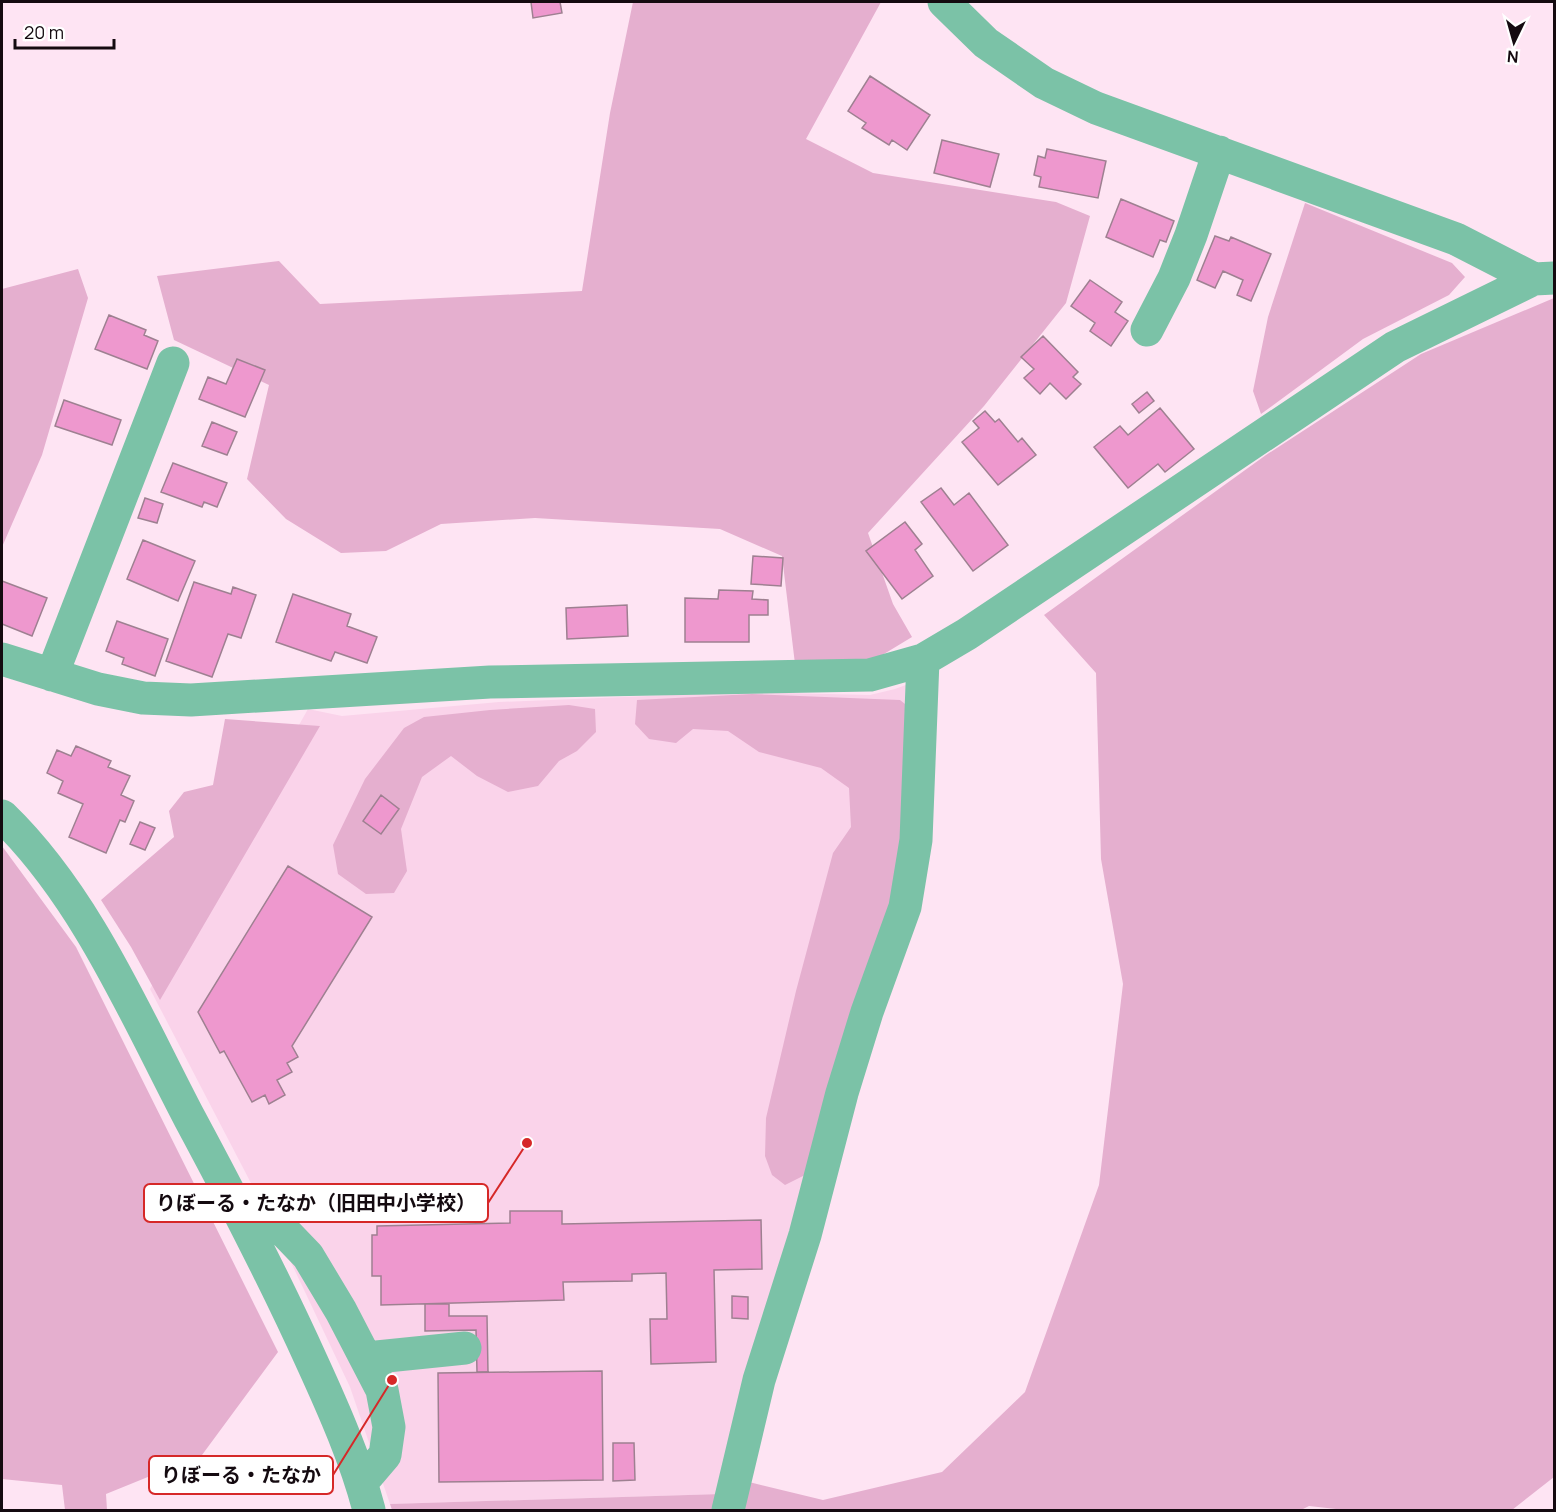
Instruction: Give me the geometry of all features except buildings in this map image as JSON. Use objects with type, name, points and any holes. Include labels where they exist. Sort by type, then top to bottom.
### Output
[{"type":"street","points":[[944,2],[986,43],[1044,82],[1096,108],[1456,239],[1544,279]]},
{"type":"street","points":[[1147,330],[1174,278],[1219,152]]},
{"type":"street","points":[[2,659],[98,689],[143,698],[191,700],[490,682],[870,675],[923,660],[967,634],[1395,347],[1544,279]]},
{"type":"street","points":[[52,675],[173,363]]},
{"type":"street","points":[[728,1510],[759,1380],[805,1235],[842,1093],[867,1012],[905,907],[916,840],[923,660]]},
{"type":"street","points":[[2,816],[57,879],[96,939],[244,1222],[301,1338],[365,1496]]},
{"type":"street","points":[[244,1222],[283,1230],[308,1256],[341,1311],[382,1390],[389,1427],[385,1455],[365,1496]]},
{"type":"street","points":[[367,1359],[465,1348]]},
{"type":"shaded area","points":[[633,2],[881,2],[806,139],[873,173],[1056,202],[1090,216],[1066,303],[984,406],[868,533],[893,604],[912,637],[874,660],[795,664],[782,556],[720,529],[535,518],[441,524],[386,551],[341,553],[286,519],[247,479],[269,385],[174,340],[157,276],[279,261],[320,304],[582,291],[610,113]]},
{"type":"shaded area","points":[[1305,203],[1452,263],[1465,277],[1449,295],[1363,339],[1261,414],[1253,391],[1268,317]]},
{"type":"shaded area","points":[[78,269],[88,298],[42,455],[2,547],[2,289]]},
{"type":"shaded area","points":[[1554,298],[1554,1477],[1512,1510],[1345,1510],[1309,1506],[1301,1510],[736,1510],[745,1481],[823,1500],[942,1472],[1025,1392],[1099,1185],[1123,984],[1101,859],[1096,673],[1044,615],[1266,455],[1421,354]]},
{"type":"shaded area","points":[[911,683],[904,881],[721,1494],[390,1504],[350,1387],[279,1237],[150,989],[308,709],[342,716],[499,702],[746,692],[870,695]]},
{"type":"shaded area","points":[[752,694],[900,700],[910,708],[898,884],[809,1173],[785,1185],[772,1175],[765,1156],[766,1118],[796,991],[833,853],[851,827],[849,788],[821,768],[759,752],[728,731],[693,729],[676,743],[649,739],[635,724],[637,700]]},
{"type":"shaded area","points":[[569,705],[595,709],[596,732],[577,751],[559,761],[538,786],[508,792],[477,776],[451,756],[422,777],[401,829],[407,871],[394,893],[366,894],[338,874],[333,845],[365,779],[404,728],[424,717]]},
{"type":"shaded area","points":[[225,719],[320,726],[160,1000],[131,947],[101,900],[174,837],[169,811],[184,792],[213,785]]},
{"type":"shaded area","points":[[2,846],[76,947],[278,1352],[202,1455],[106,1494],[107,1510],[65,1510],[62,1485],[2,1479]]},
{"type":"shaded area","points":[[721,1494],[717,1510],[392,1510],[390,1504]]},
{"type":"place","name":"りぼーる・たなか（旧田中小学校）","points":[[527,1143]]},
{"type":"place","name":"りぼーる・たなか","points":[[392,1380]]}]
